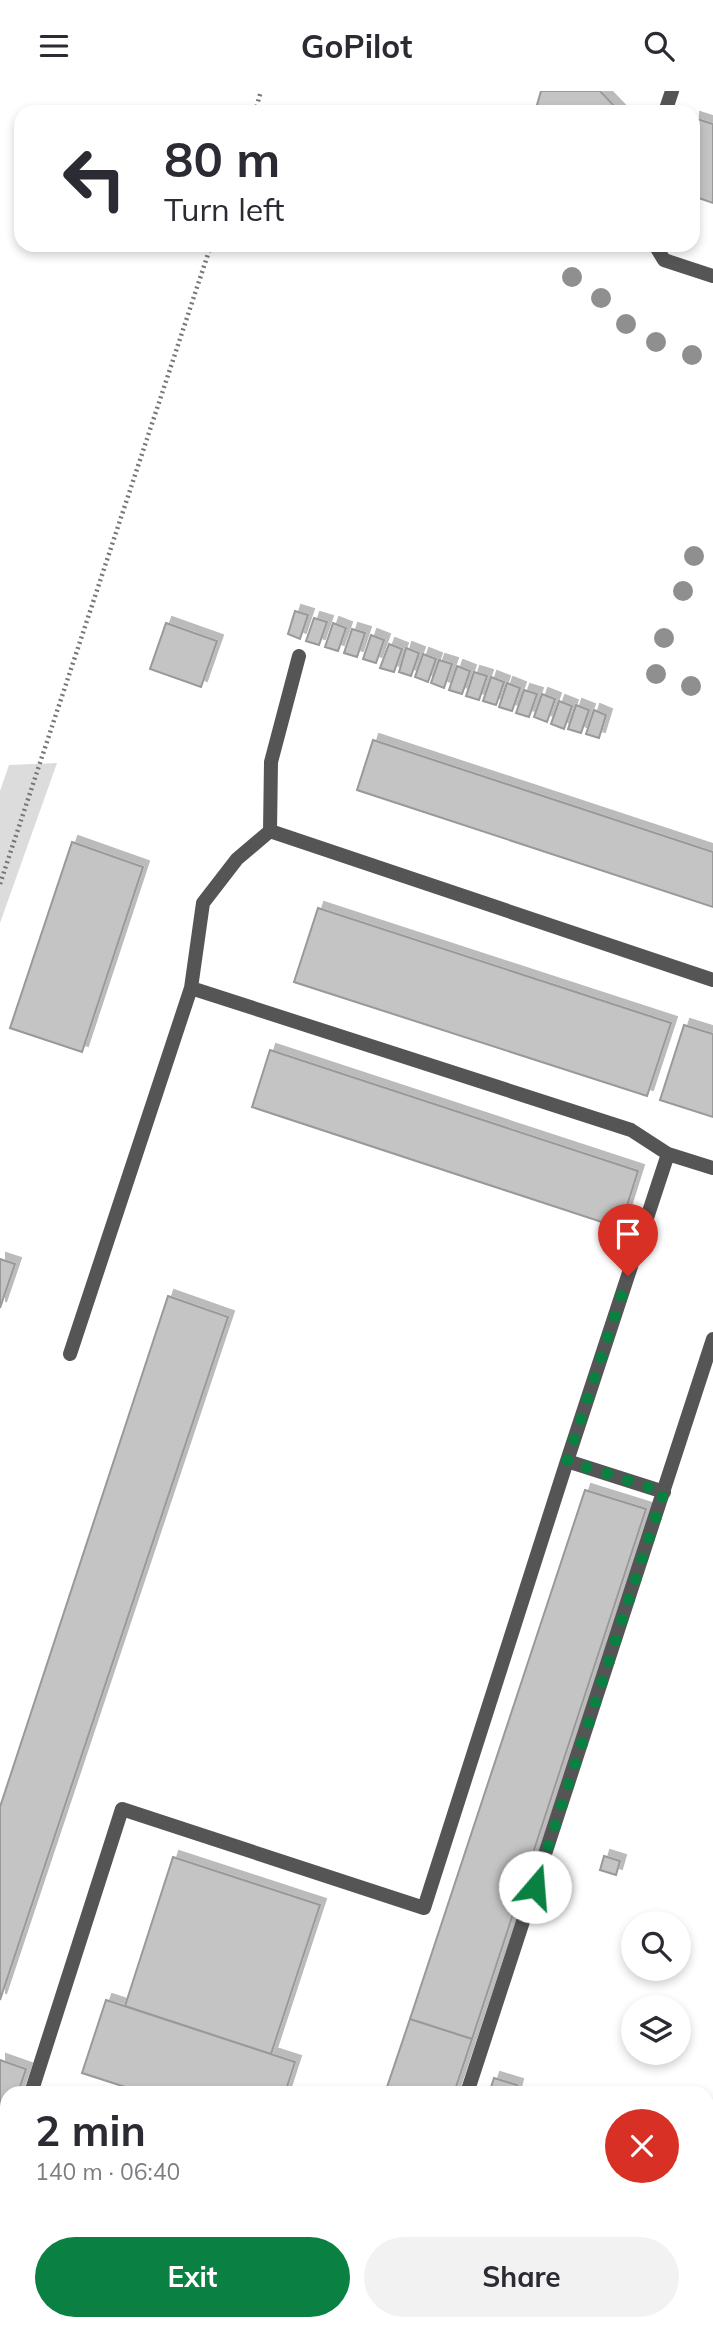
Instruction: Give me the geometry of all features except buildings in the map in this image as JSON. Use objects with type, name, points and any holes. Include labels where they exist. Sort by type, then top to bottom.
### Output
[{"type":"lane","points":[[659,252],[664,260],[713,276]]},
{"type":"lane","points":[[70,1354],[191,988],[203,903],[236,859],[270,831],[271,762],[299,656]]},
{"type":"lane","points":[[270,831],[713,980]]},
{"type":"lane","points":[[191,988],[631,1130],[668,1154],[713,1168]]},
{"type":"lane","points":[[33,2086],[122,1809],[424,1908],[668,1154]]},
{"type":"lane","points":[[469,2086],[713,1339]]},
{"type":"lane","points":[[567,1461],[664,1492]]},
{"type":"path","points":[[0,884],[209,252]]},
{"type":"shaded area","points":[[57,763],[0,923],[0,791],[9,765]]},
{"type":"route","points":[[535,1887],[664,1492],[567,1461],[628,1276]]}]
